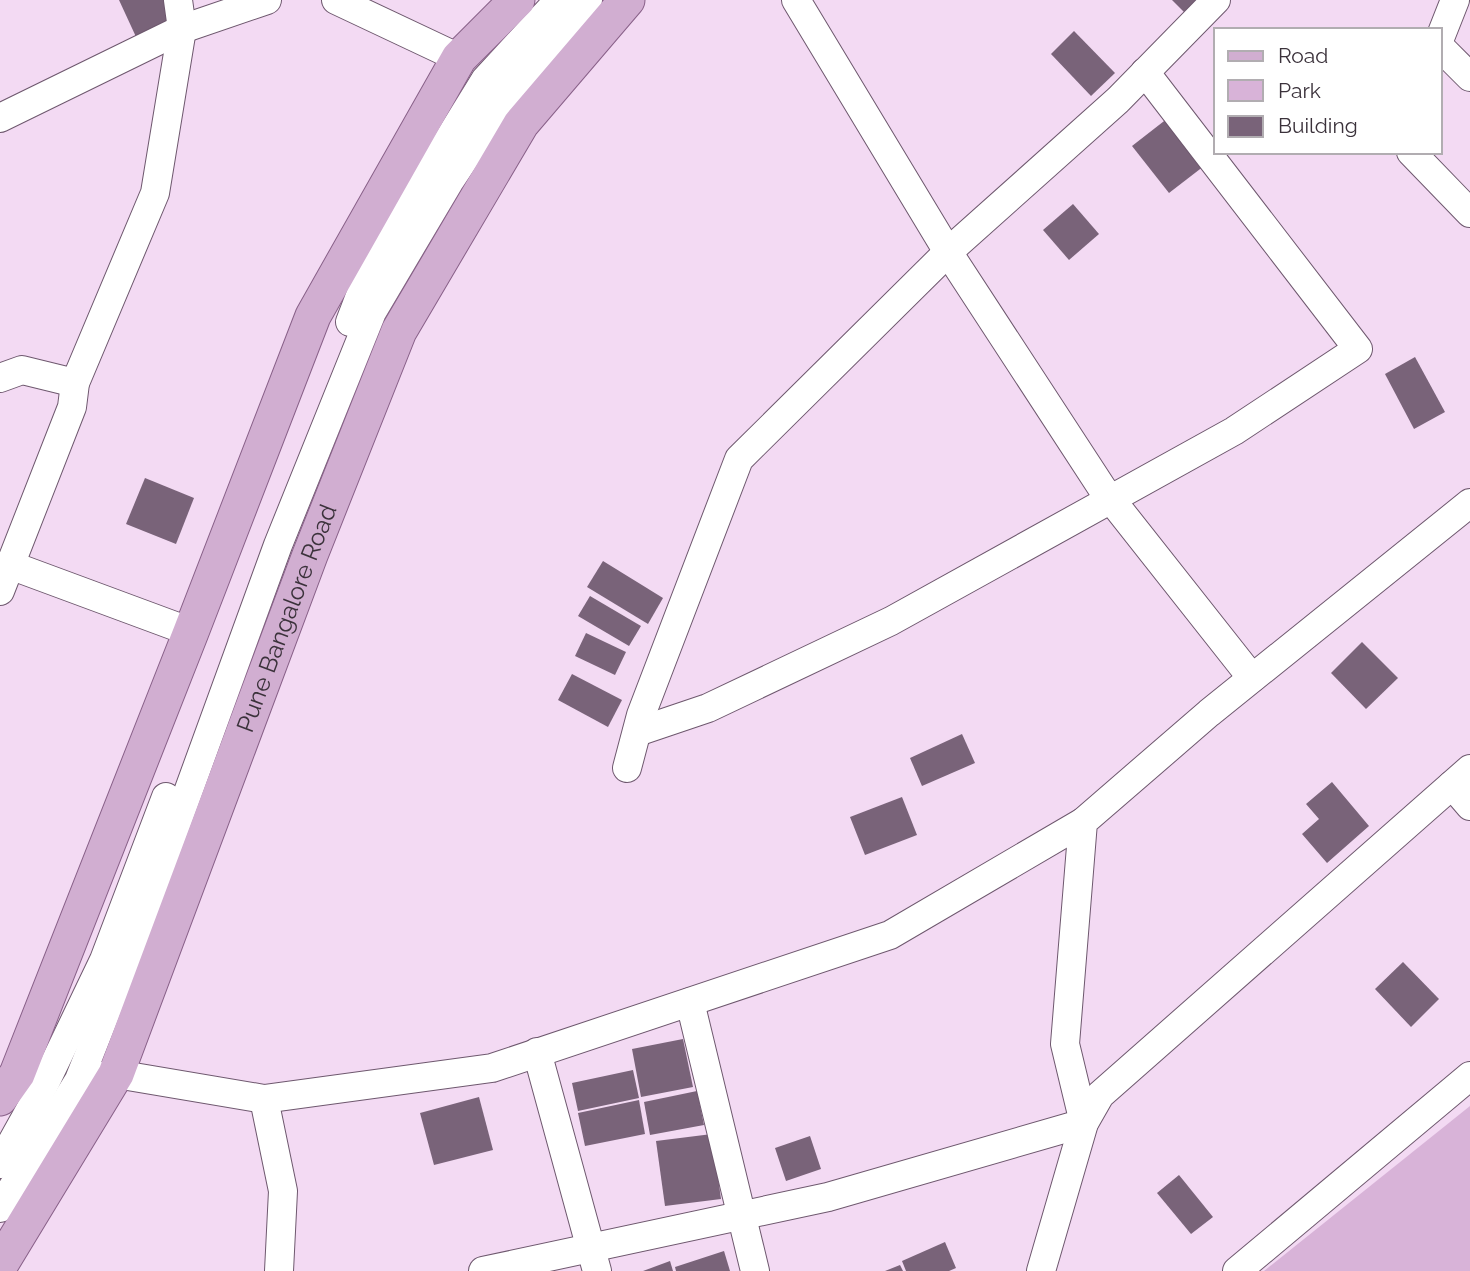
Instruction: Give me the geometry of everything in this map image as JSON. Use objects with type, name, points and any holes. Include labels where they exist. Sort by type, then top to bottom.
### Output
[{"type":"main road","points":[[16,1081],[313,316],[459,58],[517,0]]},
{"type":"main road","name":"Pune Bangalore Road","points":[[0,1265],[116,1074],[310,555],[399,331],[521,124],[627,0]]},
{"type":"street","points":[[178,0],[182,29],[155,193],[75,383],[72,407],[3,574],[191,632]]},
{"type":"street","points":[[0,118],[182,29],[267,0]]},
{"type":"street","points":[[335,0],[459,58]]},
{"type":"street","points":[[0,1164],[16,1081],[104,960],[363,288],[413,197],[485,80],[559,0]]},
{"type":"street","points":[[0,1208],[79,1080],[128,957],[278,545],[372,312],[449,182],[513,86],[587,0]]},
{"type":"street","points":[[796,0],[948,252],[1111,499],[1252,678]]},
{"type":"street","points":[[627,768],[641,715],[739,459],[948,252],[1118,100],[1216,0]]},
{"type":"street","points":[[1442,33],[1455,0]]},
{"type":"street","points":[[1442,49],[1470,77]]},
{"type":"street","points":[[637,732],[708,708],[891,621],[1234,431],[1358,349],[1145,72]]},
{"type":"street","points":[[1413,154],[1470,213]]},
{"type":"street","points":[[0,378],[22,370],[75,383]]},
{"type":"street","points":[[16,1081],[79,1080],[116,1074],[264,1098],[492,1068],[890,935],[1083,822],[1252,678],[1470,503]]},
{"type":"street","points":[[1041,1271],[1084,1123],[1100,1095],[1461,777],[1470,806]]},
{"type":"street","points":[[1083,822],[1065,1044],[1084,1123]]},
{"type":"street","points":[[690,1002],[755,1271]]},
{"type":"street","points":[[537,1052],[594,1259]]},
{"type":"street","points":[[1237,1271],[1470,1076]]},
{"type":"street","points":[[264,1098],[283,1191],[279,1271]]},
{"type":"street","points":[[483,1271],[594,1259],[742,1216],[828,1197],[1084,1123]]},
{"type":"green space","points":[[1470,1106],[1470,1271],[1264,1271]]},
{"type":"building","points":[[119,0],[165,0],[174,22],[137,39]]},
{"type":"building","points":[[1172,0],[1198,0],[1186,14]]},
{"type":"building","points":[[1074,31],[1115,73],[1091,96],[1051,54]]},
{"type":"building","points":[[1168,118],[1204,166],[1169,193],[1132,146]]},
{"type":"building","points":[[1073,204],[1099,234],[1069,260],[1043,230]]},
{"type":"building","points":[[1415,357],[1445,412],[1414,429],[1385,374]]},
{"type":"building","points":[[145,478],[194,498],[176,544],[126,524]]},
{"type":"building","points":[[603,561],[663,598],[648,624],[587,587]]},
{"type":"building","points":[[590,596],[641,626],[629,646],[578,616]]},
{"type":"building","points":[[586,633],[626,652],[615,675],[575,656]]},
{"type":"building","points":[[1362,642],[1398,678],[1366,709],[1331,673]]},
{"type":"building","points":[[572,674],[622,700],[608,727],[558,700]]},
{"type":"building","points":[[962,734],[975,763],[922,786],[910,758]]},
{"type":"building","points":[[1332,782],[1369,826],[1327,863],[1302,834],[1319,819],[1306,804]]},
{"type":"building","points":[[902,797],[917,835],[865,855],[850,817]]},
{"type":"building","points":[[1403,962],[1439,999],[1411,1027],[1375,989]]},
{"type":"building","points":[[683,1039],[693,1087],[641,1097],[632,1049]]},
{"type":"building","points":[[633,1070],[639,1098],[578,1111],[572,1083]]},
{"type":"building","points":[[697,1091],[704,1125],[650,1135],[644,1102]]},
{"type":"building","points":[[479,1097],[493,1150],[434,1165],[420,1113]]},
{"type":"building","points":[[639,1100],[645,1134],[585,1146],[578,1113]]},
{"type":"building","points":[[712,1134],[721,1199],[665,1206],[656,1141]]},
{"type":"building","points":[[810,1136],[821,1169],[786,1181],[775,1148]]},
{"type":"building","points":[[1179,1175],[1213,1217],[1191,1234],[1157,1193]]},
{"type":"building","points":[[945,1242],[956,1268],[949,1271],[906,1271],[902,1261]]},
{"type":"building","points":[[724,1251],[730,1271],[676,1271],[675,1267]]},
{"type":"building","points":[[670,1261],[673,1271],[643,1271]]},
{"type":"building","points":[[900,1265],[903,1271],[885,1271]]}]
